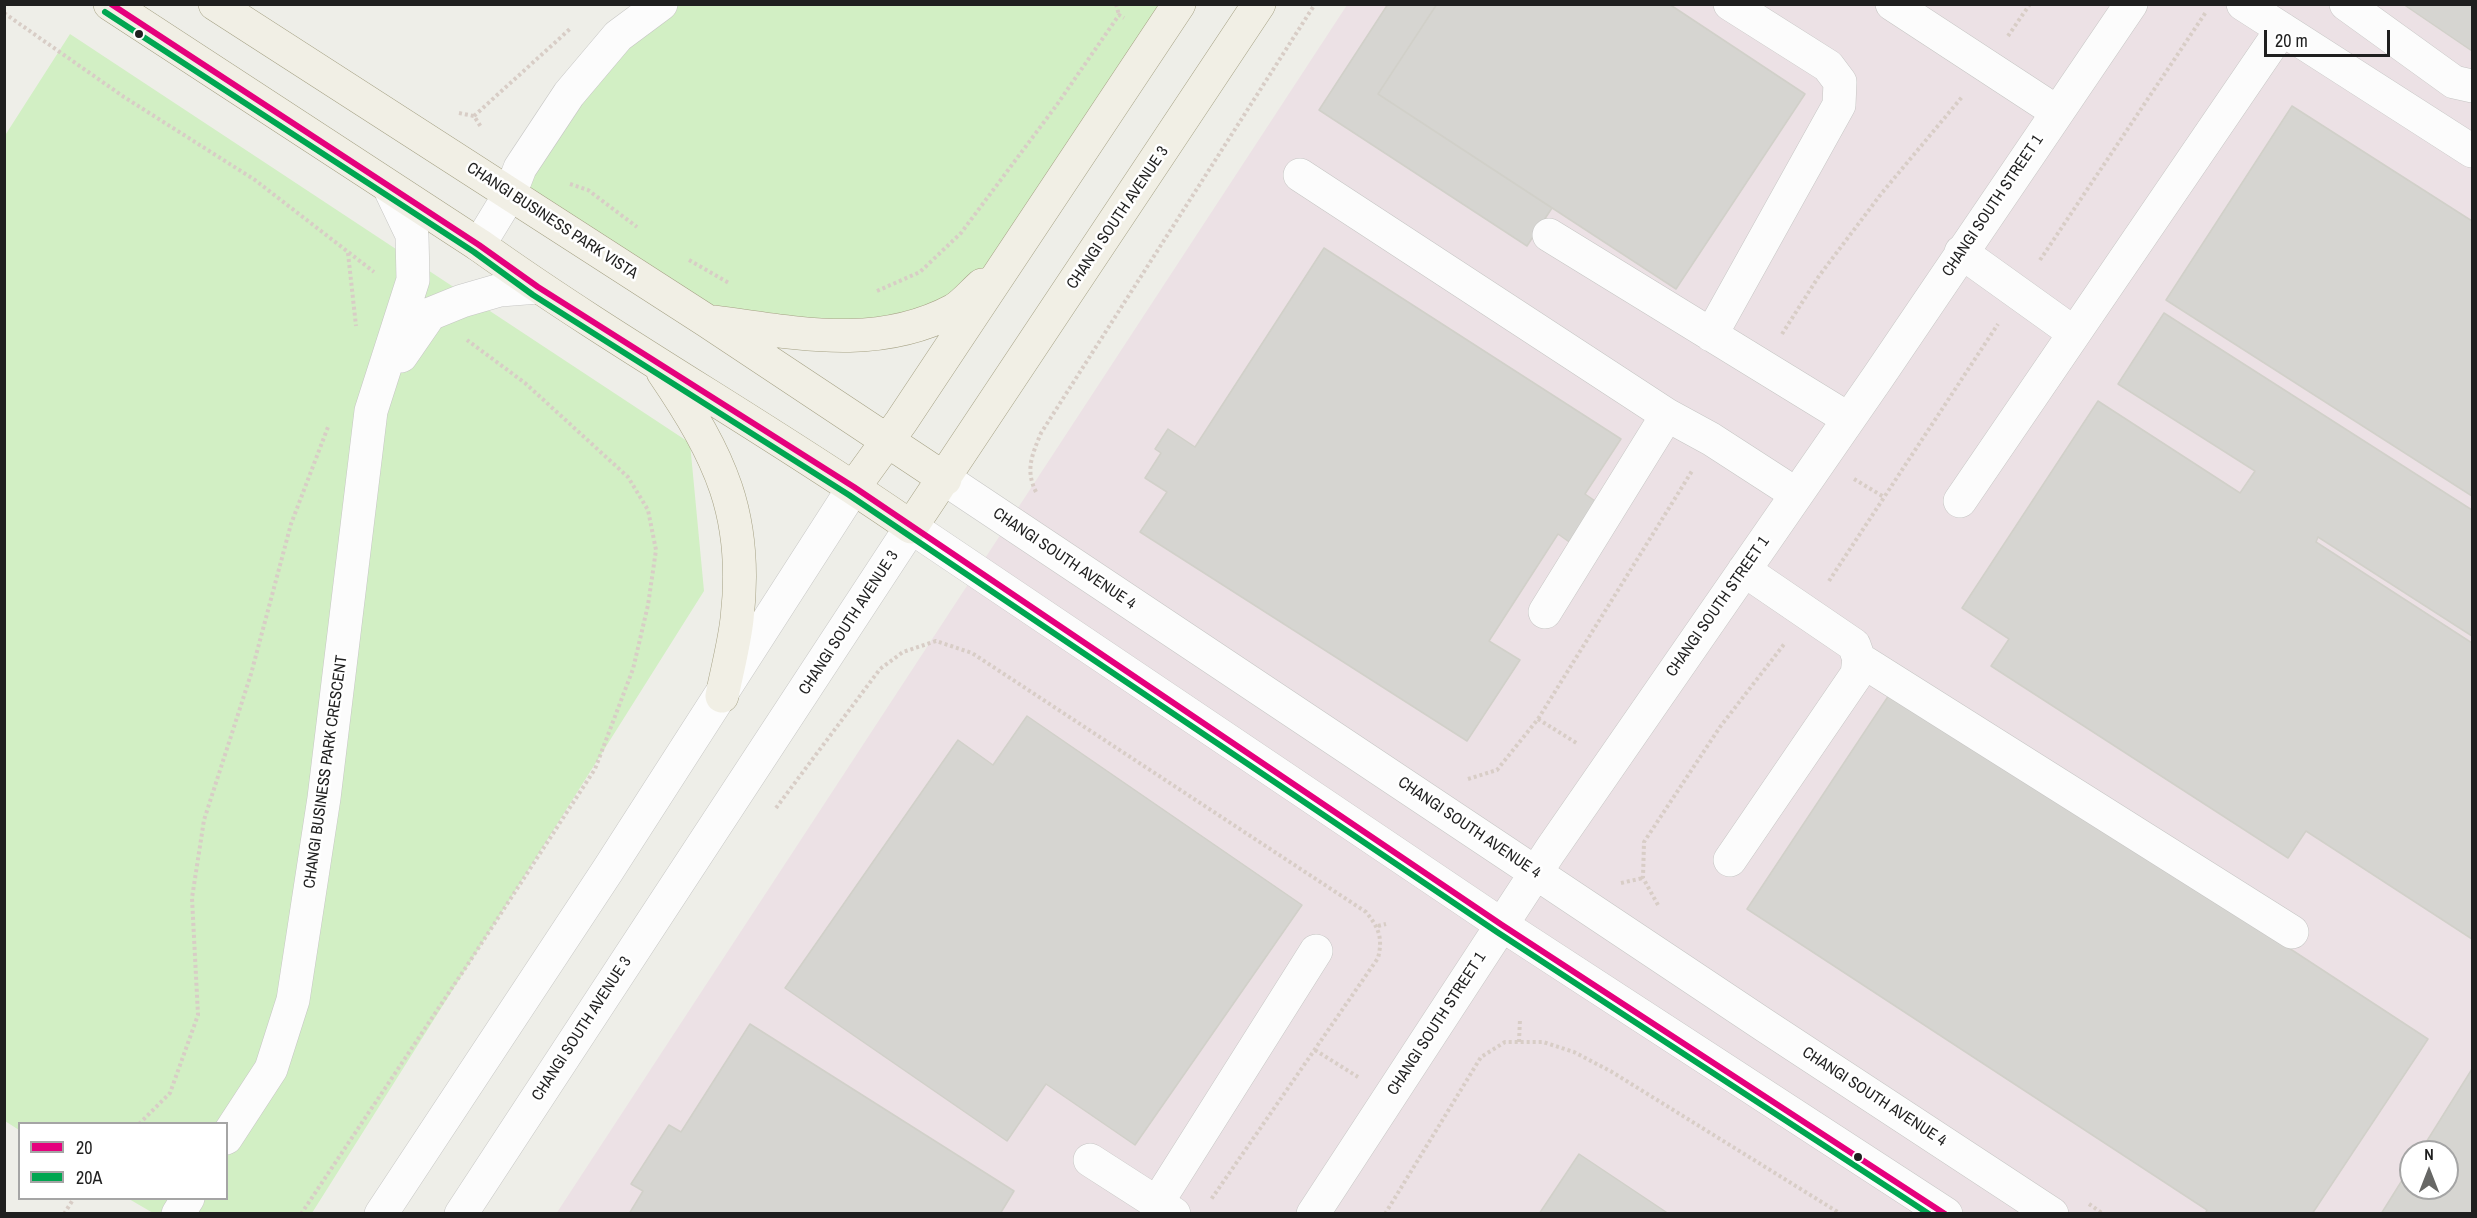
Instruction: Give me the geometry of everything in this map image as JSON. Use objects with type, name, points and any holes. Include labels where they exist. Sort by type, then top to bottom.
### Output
[{"type":"main road","points":[[110,4],[479,245],[538,287],[854,488],[911,527]]},
{"type":"main road","name":"CHANGI BUSINESS PARK VISTA","points":[[215,4],[515,181],[708,321],[887,442]]},
{"type":"main road","points":[[854,488],[1009,261],[1179,4]]},
{"type":"main road","name":"CHANGI SOUTH AVENUE 3","points":[[911,527],[1259,4]]},
{"type":"main road","points":[[708,321],[808,335],[860,336],[900,332],[956,309],[1009,261]]},
{"type":"main road","points":[[655,360],[694,418],[718,464],[731,500],[741,560],[737,620],[722,696]]},
{"type":"main road","name":"CHANGI SOUTH AVENUE 4","points":[[887,442],[945,479]]},
{"type":"street","points":[[479,245],[515,181],[570,94],[618,36],[661,4]]},
{"type":"street","points":[[1712,335],[1839,105],[1840,82],[1828,66],[1730,4]]},
{"type":"street","name":"CHANGI SOUTH STREET 1","points":[[1313,1214],[1535,872],[2131,4]]},
{"type":"street","points":[[2243,4],[2472,151]]},
{"type":"street","points":[[2346,4],[2454,82],[2472,86]]},
{"type":"street","points":[[1903,7],[2057,112]]},
{"type":"street","points":[[1960,501],[2282,29]]},
{"type":"street","points":[[1300,175],[1667,415],[1712,439],[1796,495]]},
{"type":"street","name":"CHANGI BUSINESS PARK CRESCENT","points":[[228,1135],[271,1069],[293,1000],[324,798],[371,411],[419,307],[413,280],[412,235],[390,189]]},
{"type":"street","points":[[1549,235],[1847,418]]},
{"type":"street","points":[[1961,252],[2074,333]]},
{"type":"street","points":[[419,307],[462,301],[500,290],[538,287]]},
{"type":"street","points":[[1545,612],[1667,415]]},
{"type":"street","name":"CHANGI SOUTH AVENUE 4","points":[[945,479],[2052,1214]]},
{"type":"street","points":[[381,1214],[722,696],[854,488]]},
{"type":"street","points":[[911,527],[1502,925],[1946,1214]]},
{"type":"street","name":"CHANGI SOUTH AVENUE 3","points":[[461,1214],[911,527]]},
{"type":"street","points":[[1730,860],[1857,674],[1859,659],[1854,645],[1744,570]]},
{"type":"street","points":[[1859,659],[2292,932]]},
{"type":"street","points":[[1090,1160],[1166,1208],[1316,951]]},
{"type":"street","points":[[178,1214],[187,1200]]},
{"type":"path","points":[[1116,4],[1119,15],[1154,41]]},
{"type":"path","points":[[1037,495],[1029,478],[1033,454],[1041,433],[1315,4]]},
{"type":"path","points":[[1762,366],[1819,276],[1881,194],[1988,66],[2030,4]]},
{"type":"path","points":[[4,13],[124,97],[255,180],[419,307],[525,382],[628,477],[648,510],[656,550],[650,594],[633,669],[595,769],[301,1214]]},
{"type":"path","points":[[872,292],[883,290],[920,272],[961,233],[1056,105],[1119,15]]},
{"type":"path","points":[[474,116],[573,26]]},
{"type":"path","points":[[452,111],[474,116],[515,181],[588,190],[641,230]]},
{"type":"path","points":[[348,252],[357,332]]},
{"type":"path","points":[[679,254],[731,284]]},
{"type":"path","points":[[142,1122],[170,1093],[198,1015],[192,898],[204,820],[251,674],[291,524],[331,419]]},
{"type":"path","points":[[1459,778],[1473,778],[1497,770],[1538,719],[1712,439]]},
{"type":"path","points":[[1660,910],[1643,878],[1644,842],[1720,727],[1808,613]]},
{"type":"path","points":[[774,812],[880,669],[903,652],[936,641],[972,653],[1366,912],[1378,926],[1382,942],[1378,958],[1208,1204]]},
{"type":"path","points":[[1538,719],[1609,764]]},
{"type":"path","points":[[1378,926],[1386,924]]},
{"type":"path","points":[[1519,1042],[1520,1019]]},
{"type":"path","points":[[1385,1214],[1481,1057],[1505,1042],[1542,1042],[1574,1052],[1611,1072],[1841,1214]]},
{"type":"path","points":[[1315,1050],[1390,1097]]},
{"type":"path","points":[[64,1214],[73,1200]]},
{"type":"path","points":[[2084,1200],[2103,1214]]},
{"type":"shaded area","points":[[1347,5],[2472,5],[2472,1213],[556,1214]]},
{"type":"green space","points":[[662,5],[1178,5],[1007,261],[900,331],[707,320],[510,194],[521,168]]},
{"type":"green space","points":[[70,34],[690,443],[704,591],[312,1213],[153,1213],[131,1200],[228,1200],[228,1122],[18,1122],[18,1129],[5,1121],[4,137]]},
{"type":"building","points":[[1388,4],[1437,4],[1378,94],[1552,208],[1527,246],[1319,110]]},
{"type":"building","points":[[1437,4],[1669,4],[1805,94],[1676,289],[1378,94]]},
{"type":"building","points":[[2403,4],[2472,4],[2472,51]]},
{"type":"building","points":[[2292,106],[2472,221],[2472,496],[2166,300]]},
{"type":"building","points":[[1324,248],[1621,439],[1585,494],[1601,505],[1575,546],[1558,534],[1489,641],[1520,660],[1467,741],[1140,532],[1167,492],[1145,478],[1161,453],[1155,449],[1168,429],[1195,447]]},
{"type":"building","points":[[2164,313],[2472,510],[2472,636],[2318,537],[2316,542],[2472,643],[2472,939],[2306,831],[2288,858],[1991,666],[2009,639],[1962,608],[2098,401],[2240,493],[2255,471],[2118,384]]},
{"type":"building","points":[[1893,689],[2428,1039],[2312,1214],[2205,1214],[2207,1210],[1747,909]]},
{"type":"building","points":[[1027,716],[1302,905],[1135,1145],[1046,1084],[1007,1141],[785,988],[958,740],[993,765]]},
{"type":"building","points":[[750,1024],[1014,1191],[1000,1214],[629,1214],[643,1191],[631,1184],[669,1125],[681,1132]]},
{"type":"building","points":[[2472,1069],[2472,1214],[2381,1214],[2399,1185],[2399,1200],[2459,1200],[2459,1140],[2428,1140]]},
{"type":"building","points":[[1579,1154],[1669,1214],[1539,1214]]},
{"type":"transit line","name":"20","points":[[111,4],[479,245],[538,287],[854,487],[1502,925],[1945,1214]]},
{"type":"transit line","name":"20A","points":[[105,12],[474,252],[533,295],[849,495],[1497,932],[1929,1214]]}]
